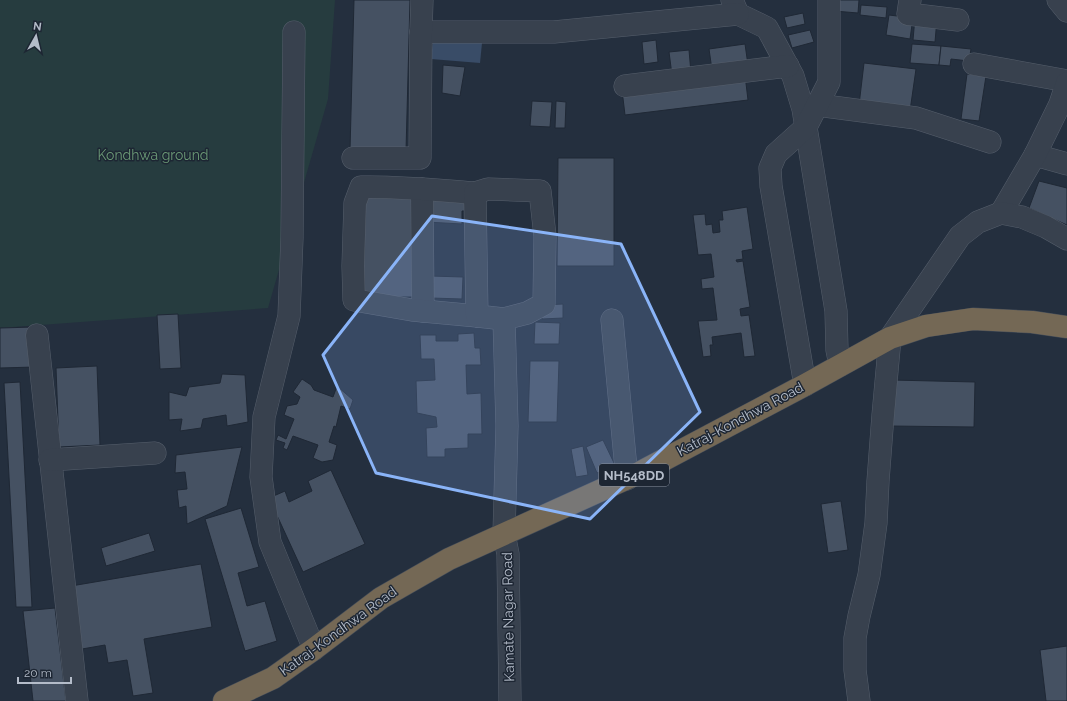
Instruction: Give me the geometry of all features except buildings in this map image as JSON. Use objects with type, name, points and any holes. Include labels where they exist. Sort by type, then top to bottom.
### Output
[{"type":"highway","name":"Katraj-Kondhwa Road","points":[[224,701],[273,678],[314,650],[380,598],[449,559],[627,479],[805,385],[890,338],[926,326],[973,319],[1032,322],[1067,327]]},
{"type":"street","points":[[353,158],[420,158],[420,32],[422,0]]},
{"type":"street","points":[[805,385],[771,186],[770,168],[776,154],[806,127],[830,82],[829,0]]},
{"type":"street","points":[[910,0],[908,14],[958,20]]},
{"type":"street","points":[[1058,0],[1067,11]]},
{"type":"street","points":[[420,32],[554,32],[735,7],[767,28],[793,76],[803,109],[836,311],[837,350],[840,365]]},
{"type":"street","points":[[294,32],[292,238],[288,316],[264,417],[261,477],[270,542],[314,650]]},
{"type":"street","points":[[974,64],[1067,82],[1060,104],[1035,155],[1000,213]]},
{"type":"street","points":[[626,86],[788,66]]},
{"type":"street","points":[[817,106],[916,118],[990,142]]},
{"type":"street","points":[[1035,155],[1067,164]]},
{"type":"street","points":[[375,186],[422,189],[475,193],[488,189],[540,191],[545,236],[544,304],[527,313],[504,319],[423,311],[354,300],[353,266],[355,203],[361,187],[375,186]]},
{"type":"street","points":[[422,189],[423,311]]},
{"type":"street","points":[[475,193],[476,316]]},
{"type":"street","points":[[859,701],[855,670],[855,638],[869,575],[876,523],[880,452],[890,338],[960,236],[978,222],[1000,213],[1022,217],[1046,227],[1067,239]]},
{"type":"street","name":"Kamate Nagar Road","points":[[504,319],[507,426],[504,534],[508,554],[510,701]]},
{"type":"street","points":[[612,320],[627,479]]},
{"type":"street","points":[[37,335],[77,701]]},
{"type":"street","points":[[50,460],[155,454]]},
{"type":"highlighted area","points":[[432,216],[621,244],[700,412],[590,519],[376,473],[323,355]]},
{"type":"green space","name":"Kondhwa ground","points":[[0,0],[335,0],[328,99],[268,308],[0,328]]},
{"type":"water","points":[[433,40],[482,43],[480,63],[431,59]]}]
